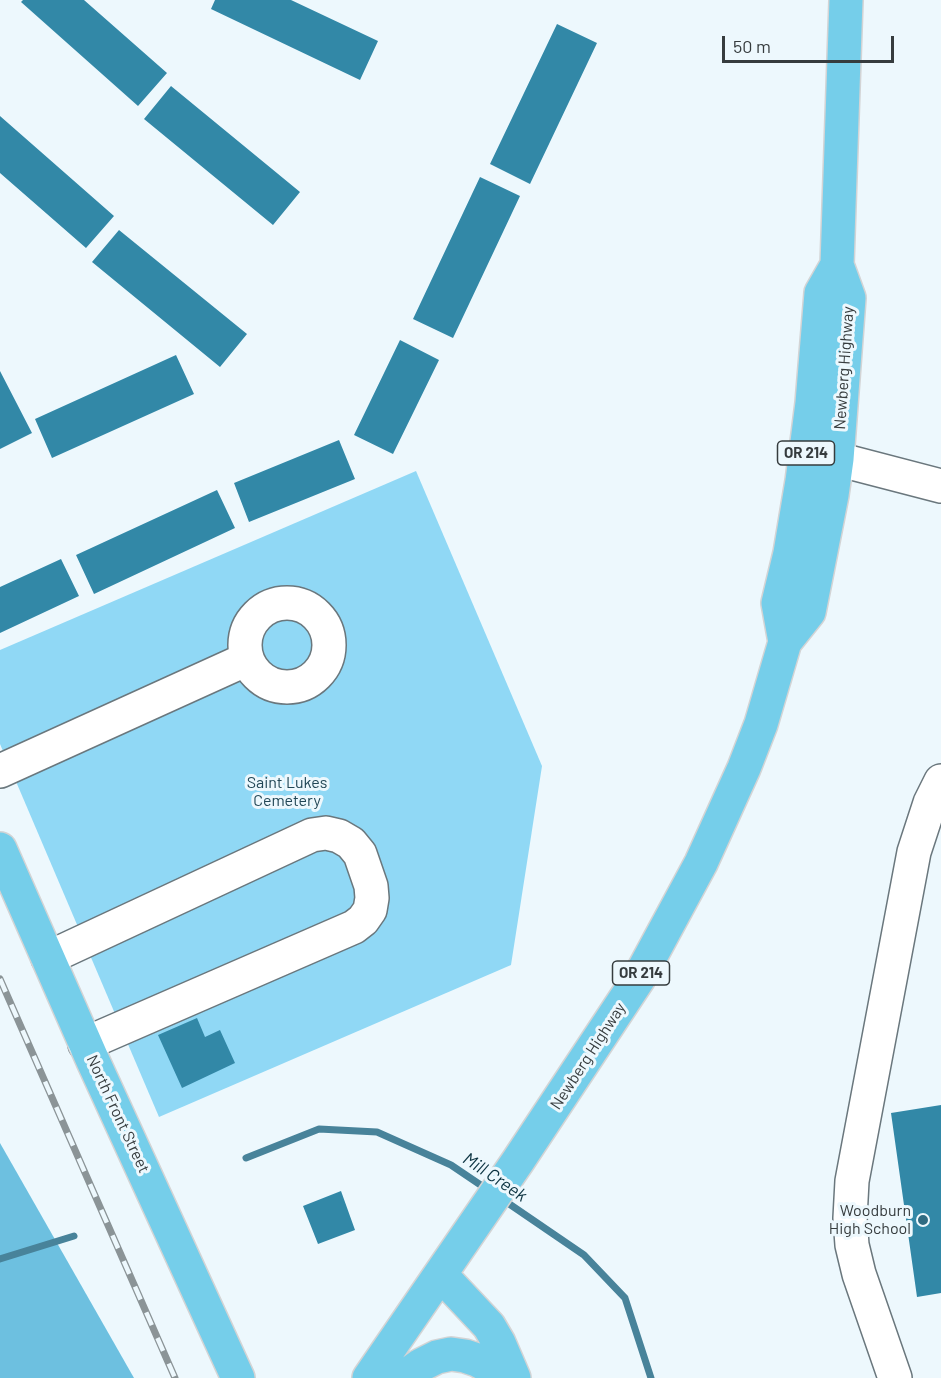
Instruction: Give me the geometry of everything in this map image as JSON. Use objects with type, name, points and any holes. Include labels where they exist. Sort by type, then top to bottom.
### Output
[{"type":"main road","name":"Newberg Highway","points":[[369,1378],[605,1032],[665,932],[740,777],[761,724],[785,642],[810,612],[837,459],[849,298],[837,265],[846,0]]},
{"type":"main road","name":"Newberg Highway","points":[[785,642],[778,603],[790,553],[802,481],[812,403],[821,293],[837,265]]},
{"type":"main road","name":"North Front Street","points":[[0,849],[85,1044],[238,1378]]},
{"type":"main road","points":[[441,1275],[489,1326],[499,1343],[512,1378]]},
{"type":"main road","points":[[403,1378],[429,1361],[451,1354],[477,1360],[512,1378]]},
{"type":"lane","points":[[837,459],[941,486]]},
{"type":"lane","points":[[0,771],[247,659]]},
{"type":"lane","points":[[895,1378],[859,1274],[852,1245],[850,1218],[852,1181],[914,852],[930,803],[941,781]]},
{"type":"lane","points":[[48,958],[312,835],[326,833],[339,836],[351,843],[360,854],[371,886],[372,898],[370,910],[354,927],[85,1044]]},
{"type":"green space","name":"Saint Lukes Cemetery","points":[[416,471],[542,766],[511,965],[159,1117],[0,744],[0,650]]},
{"type":"shaded area","points":[[0,1143],[134,1378],[0,1378]]},
{"type":"building","points":[[23,0],[84,0],[167,73],[138,106],[21,2]]},
{"type":"building","points":[[215,0],[291,0],[378,41],[360,80],[211,9]]},
{"type":"building","points":[[557,24],[597,43],[530,184],[490,164]]},
{"type":"building","points":[[171,86],[300,192],[273,225],[144,119]]},
{"type":"building","points":[[0,116],[114,216],[86,248],[0,173]]},
{"type":"building","points":[[480,177],[520,196],[453,338],[413,319]]},
{"type":"building","points":[[119,230],[247,334],[220,367],[92,262]]},
{"type":"building","points":[[400,340],[439,360],[393,454],[354,435]]},
{"type":"building","points":[[176,355],[194,394],[52,458],[35,419]]},
{"type":"building","points":[[0,371],[32,433],[0,449]]},
{"type":"building","points":[[339,440],[355,479],[249,522],[234,483]]},
{"type":"building","points":[[217,490],[235,528],[94,594],[76,555]]},
{"type":"building","points":[[61,559],[79,596],[0,633],[0,587]]},
{"type":"building","points":[[197,1018],[205,1037],[220,1030],[235,1063],[182,1088],[158,1035]]},
{"type":"building","name":"Woodburn High School","points":[[941,1105],[941,1293],[917,1297],[891,1113]]},
{"type":"building","points":[[341,1191],[355,1230],[318,1244],[303,1206]]},
{"type":"waterway","name":"Mill Creek","points":[[246,1158],[319,1129],[377,1132],[451,1165],[488,1190]]},
{"type":"waterway","name":"Mill Creek","points":[[502,1199],[584,1255],[625,1298],[651,1378]]},
{"type":"waterway","name":"Mill Creek","points":[[0,1259],[74,1236]]},
{"type":"railway","points":[[0,979],[175,1378]]},
{"type":"place","name":"Woodburn High School","points":[[923,1220]]}]
